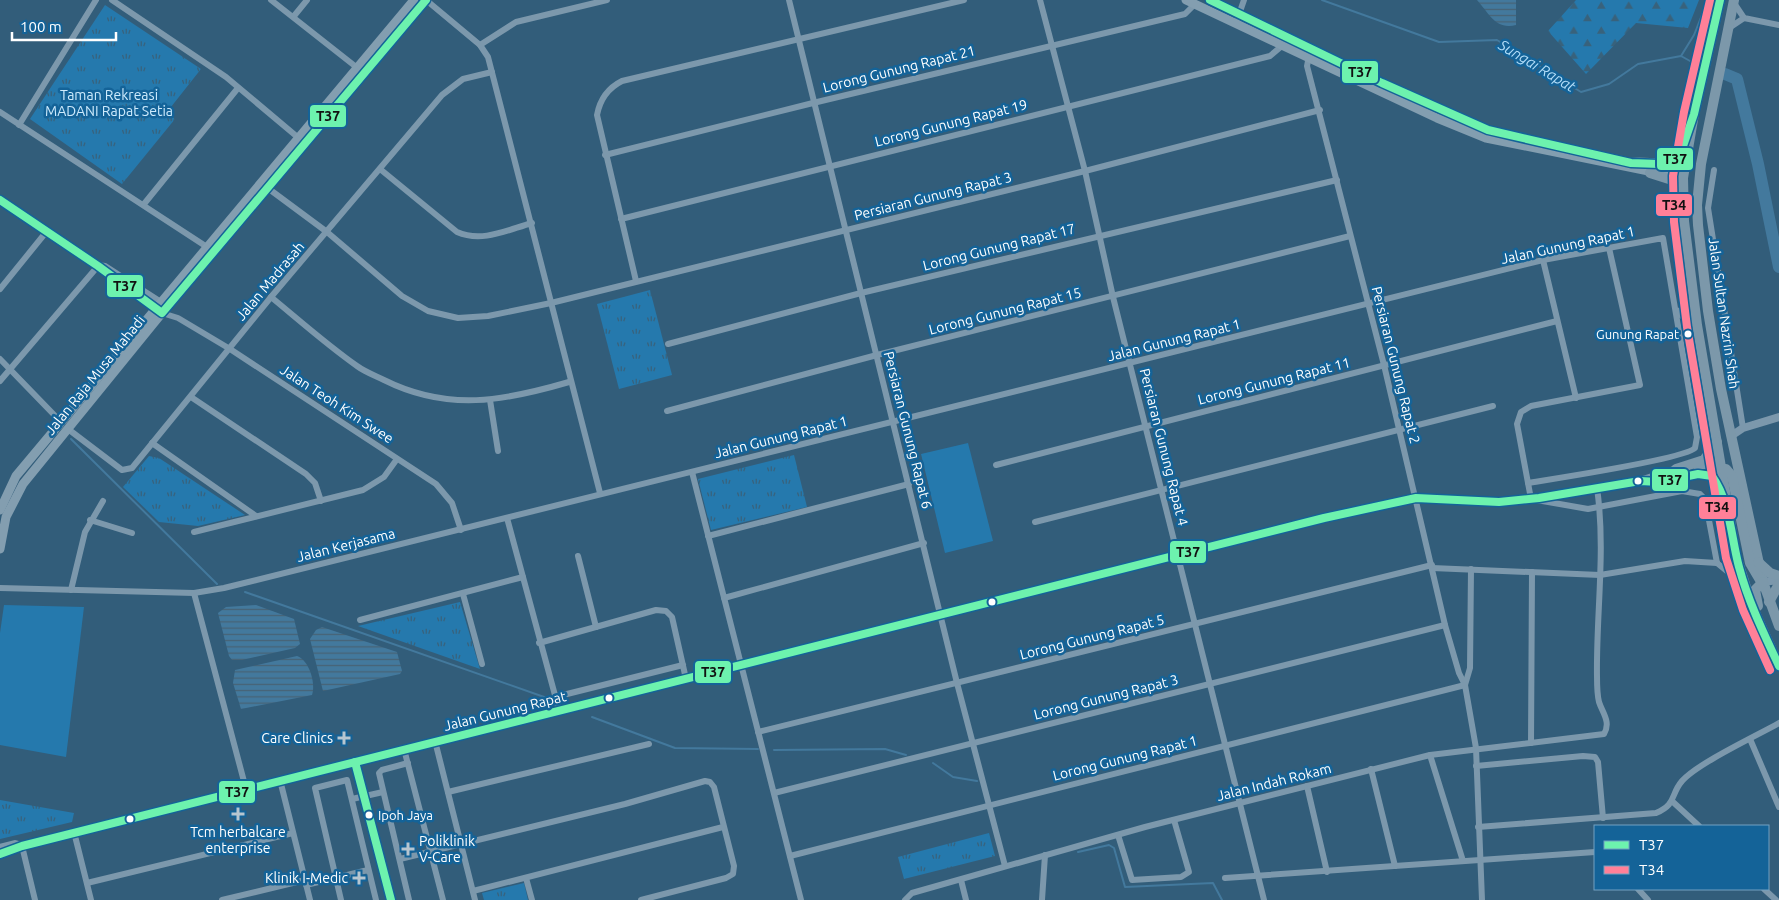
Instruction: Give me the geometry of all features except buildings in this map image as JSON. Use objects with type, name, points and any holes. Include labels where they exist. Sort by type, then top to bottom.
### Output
[{"type":"highway","name":"Jalan Sultan Nazrin Shah","points":[[1720,0],[1694,114],[1685,176],[1684,221],[1697,326],[1739,568],[1779,666]]},
{"type":"highway","name":"Jalan Sultan Nazrin Shah","points":[[1734,1],[1701,164],[1697,205],[1708,311],[1730,436],[1758,561],[1773,582],[1769,602],[1779,626]]},
{"type":"highway","points":[[1697,205],[1694,184],[1685,176],[1697,160],[1712,104]]},
{"type":"highway","points":[[1631,163],[1667,164],[1674,162],[1682,152],[1694,114]]},
{"type":"highway","points":[[1650,172],[1672,180],[1684,221]]},
{"type":"highway","points":[[1676,469],[1704,460],[1716,442]]},
{"type":"highway","points":[[1721,469],[1726,469],[1732,476],[1754,574],[1773,582]]},
{"type":"highway","points":[[1758,561],[1770,572],[1773,582],[1769,602]]},
{"type":"highway","points":[[1773,582],[1758,586],[1755,596],[1779,655]]},
{"type":"main road","name":"Jalan Raja Musa Mahadi","points":[[361,71],[414,0]]},
{"type":"main road","name":"Jalan Raja Musa Mahadi","points":[[0,549],[6,517],[14,498],[207,247],[302,141],[361,71],[426,0]]},
{"type":"main road","points":[[1210,0],[1240,14],[1310,54],[1443,121],[1486,138],[1650,172],[1685,176]]},
{"type":"main road","points":[[1191,2],[1283,45],[1310,54],[1488,130],[1685,176]]},
{"type":"main road","name":"Jalan Raja Musa Mahadi","points":[[0,510],[16,476],[162,307],[269,188],[302,141]]},
{"type":"street","points":[[19,125],[96,0]]},
{"type":"street","points":[[112,0],[238,88],[302,141]]},
{"type":"street","points":[[271,0],[294,16],[361,71]]},
{"type":"street","points":[[294,16],[307,0]]},
{"type":"street","points":[[426,0],[480,45],[488,57],[600,494]]},
{"type":"street","points":[[480,45],[516,22],[577,3],[607,0]]},
{"type":"street","name":"Persiaran Gunung Rapat 6","points":[[789,0],[957,683],[1005,866]]},
{"type":"street","points":[[636,281],[597,115],[599,104],[614,86],[622,81],[964,0]]},
{"type":"street","name":"Persiaran Gunung Rapat 4","points":[[1040,0],[1085,172],[1160,490],[1179,556],[1264,900]]},
{"type":"street","points":[[1236,23],[1244,0]]},
{"type":"street","points":[[1734,1],[1736,9],[1744,18],[1779,25]]},
{"type":"street","name":"Lorong Gunung Rapat 21","points":[[606,155],[813,103],[1185,14],[1191,2]]},
{"type":"street","points":[[1728,28],[1744,18]]},
{"type":"street","name":"Lorong Gunung Rapat 19","points":[[621,219],[1270,56],[1283,45]]},
{"type":"street","name":"Persiaran Gunung Rapat 2","points":[[1310,54],[1307,66],[1369,303],[1445,625],[1459,673],[1466,685],[1476,748],[1482,900]]},
{"type":"street","name":"Jalan Madrasah","points":[[68,429],[122,470],[132,468],[192,397],[271,297],[452,85],[472,76],[492,72]]},
{"type":"street","points":[[144,204],[238,88]]},
{"type":"street","name":"Persiaran Gunung Rapat 3","points":[[269,188],[327,232],[414,305],[444,316],[458,318],[488,316],[551,303],[1085,172],[1320,110]]},
{"type":"street","points":[[0,112],[144,204],[207,247]]},
{"type":"street","points":[[380,169],[457,232],[467,236],[489,236],[532,223]]},
{"type":"street","points":[[1714,170],[1708,208],[1743,428]]},
{"type":"street","name":"Lorong Gunung Rapat 17","points":[[668,344],[861,293],[1337,180]]},
{"type":"street","points":[[0,200],[98,266],[103,272],[162,307]]},
{"type":"street","points":[[0,289],[47,231]]},
{"type":"street","name":"Lorong Gunung Rapat 15","points":[[667,411],[876,355],[1350,236]]},
{"type":"street","name":"Jalan Gunung Rapat 1","points":[[692,472],[1543,260],[1663,238],[1677,313]]},
{"type":"street","points":[[1609,248],[1640,385],[1531,406],[1521,412],[1517,424],[1531,499],[1581,508],[1599,507],[1682,490],[1700,494],[1705,499],[1717,563]]},
{"type":"street","points":[[1543,260],[1576,398]]},
{"type":"street","points":[[0,381],[98,266]]},
{"type":"street","points":[[271,297],[359,367],[405,390],[456,401],[490,400],[534,392],[570,382]]},
{"type":"street","points":[[1677,313],[1693,299]]},
{"type":"street","name":"Jalan Teoh Kim Swee","points":[[162,307],[397,458],[446,493],[452,503],[462,530]]},
{"type":"street","points":[[1677,313],[1697,326]]},
{"type":"street","points":[[1528,483],[1661,459],[1687,453],[1695,448],[1697,437],[1677,313]]},
{"type":"street","name":"Lorong Gunung Rapat 11","points":[[996,465],[1557,321]]},
{"type":"street","points":[[0,359],[61,422]]},
{"type":"street","points":[[192,397],[306,474],[315,483],[321,501]]},
{"type":"street","points":[[490,400],[498,451]]},
{"type":"street","points":[[1035,522],[1493,406]]},
{"type":"street","points":[[1730,436],[1743,428],[1779,416]]},
{"type":"street","points":[[152,443],[256,516]]},
{"type":"street","points":[[194,532],[321,501],[374,484],[384,476],[397,458]]},
{"type":"street","name":"Jalan Gunung Rapat","points":[[0,854],[74,832],[1179,556],[1324,518],[1416,498],[1498,502],[1531,499],[1640,481],[1676,469],[1704,464],[1721,469]]},
{"type":"street","points":[[692,472],[801,900]]},
{"type":"street","name":"Jalan Kerjasama","points":[[0,588],[194,593],[462,530],[692,472]]},
{"type":"street","name":"Jalan Gunung Rapat","points":[[1640,481],[1659,482],[1706,474],[1717,480],[1728,513]]},
{"type":"street","points":[[708,536],[909,484]]},
{"type":"street","points":[[1597,488],[1600,575]]},
{"type":"street","points":[[71,590],[85,532],[102,501]]},
{"type":"street","points":[[507,518],[539,643],[559,710]]},
{"type":"street","points":[[90,520],[132,533]]},
{"type":"street","points":[[724,598],[924,543]]},
{"type":"street","points":[[578,556],[596,627]]},
{"type":"street","points":[[1471,569],[1600,575],[1685,561],[1717,563],[1745,586]]},
{"type":"street","name":"Lorong Gunung Rapat 5","points":[[758,732],[1432,567],[1471,569]]},
{"type":"street","name":"Persiaran Gunung Rapat 2","points":[[1466,685],[1470,668],[1471,569]]},
{"type":"street","points":[[1531,743],[1532,572]]},
{"type":"street","name":"Jalan Indah Rokam","points":[[905,900],[912,894],[1045,854],[1371,769],[1430,755],[1476,748],[1604,734],[1607,722],[1597,690],[1597,632],[1600,575]]},
{"type":"street","points":[[360,620],[523,577]]},
{"type":"street","points":[[194,593],[246,789]]},
{"type":"street","points":[[463,594],[482,664]]},
{"type":"street","points":[[539,643],[656,610],[666,610],[672,618],[686,679]]},
{"type":"street","name":"Lorong Gunung Rapat 3","points":[[774,793],[1445,625]]},
{"type":"street","points":[[555,697],[683,665]]},
{"type":"street","name":"Lorong Gunung Rapat 1","points":[[790,856],[1466,685]]},
{"type":"street","points":[[1478,827],[1656,813],[1673,802],[1681,782],[1697,770],[1779,723]]},
{"type":"street","points":[[1750,739],[1779,806]]},
{"type":"street","points":[[435,741],[475,900]]},
{"type":"street","points":[[448,792],[649,744]]},
{"type":"street","points":[[404,749],[443,900]]},
{"type":"street","points":[[1430,755],[1463,861]]},
{"type":"street","points":[[1476,766],[1582,756],[1595,757],[1598,762],[1603,818]]},
{"type":"street","points":[[355,762],[391,900]]},
{"type":"street","points":[[408,764],[382,770],[379,773],[409,900]]},
{"type":"street","points":[[1371,769],[1395,866]]},
{"type":"street","points":[[280,780],[310,900]]},
{"type":"street","points":[[341,900],[315,788],[347,780],[376,900]]},
{"type":"street","points":[[400,859],[625,804],[705,781],[710,782],[714,787],[734,866],[733,874],[726,878],[641,900]]},
{"type":"street","points":[[1308,786],[1328,872]]},
{"type":"street","points":[[352,799],[383,792]]},
{"type":"street","points":[[1673,802],[1698,825]]},
{"type":"street","points":[[1118,834],[1129,875],[1134,881],[1187,875],[1189,872],[1174,820]]},
{"type":"street","points":[[473,891],[723,827]]},
{"type":"street","points":[[74,832],[91,900]]},
{"type":"street","points":[[87,883],[293,833]]},
{"type":"street","name":"Jalan Gunung Rapat","points":[[0,848],[15,844],[22,846]]},
{"type":"street","points":[[22,846],[35,900]]},
{"type":"street","points":[[1225,878],[1594,852]]},
{"type":"street","points":[[1042,900],[1045,854]]},
{"type":"street","points":[[222,900],[368,870]]},
{"type":"street","points":[[526,878],[532,900]]},
{"type":"street","points":[[961,880],[966,900]]},
{"type":"street","points":[[1639,890],[1648,900]]},
{"type":"street","points":[[1765,890],[1776,900]]},
{"type":"green space","points":[[1576,0],[1699,0],[1688,28],[1636,23],[1586,74],[1548,31]]},
{"type":"green space","name":"Taman Rekreasi MADANI Rapat Setia","points":[[105,5],[201,69],[167,112],[175,119],[122,184],[30,119]]},
{"type":"green space","points":[[650,290],[672,375],[619,389],[597,304]]},
{"type":"green space","points":[[968,443],[993,541],[945,553],[921,454]]},
{"type":"green space","points":[[794,455],[807,507],[711,530],[698,479]]},
{"type":"green space","points":[[149,456],[159,458],[245,515],[198,526],[159,522],[123,487]]},
{"type":"green space","points":[[460,602],[480,669],[358,626]]},
{"type":"green space","points":[[4,605],[84,607],[66,757],[0,745],[0,633]]},
{"type":"green space","points":[[0,800],[74,813],[72,822],[0,839]]},
{"type":"green space","points":[[989,833],[995,856],[904,879],[898,857]]},
{"type":"green space","points":[[524,883],[528,900],[484,900],[482,893]]},
{"type":"shaded area","points":[[1477,0],[1516,0],[1516,25],[1509,26],[1498,23]]},
{"type":"shaded area","points":[[256,605],[294,619],[300,644],[295,648],[242,660],[232,660],[229,656],[218,613],[226,607]]},
{"type":"shaded area","points":[[322,627],[397,652],[402,671],[400,674],[323,691],[310,639],[316,630]]},
{"type":"shaded area","points":[[297,656],[305,662],[310,672],[313,684],[312,695],[241,709],[233,683],[235,670]]},
{"type":"waterway","name":"Sungai Rapat","points":[[1322,0],[1439,42],[1497,40],[1581,92],[1609,84],[1638,64],[1681,56],[1690,61]]},
{"type":"waterway","points":[[1681,56],[1694,35],[1708,0]]},
{"type":"waterway","name":"Sungai Rapat","points":[[1725,74],[1737,79],[1758,164],[1779,267]]},
{"type":"waterway","points":[[71,439],[217,584]]},
{"type":"waterway","points":[[245,592],[547,698]]},
{"type":"waterway","points":[[592,717],[675,748],[758,749]]},
{"type":"waterway","points":[[774,750],[885,749],[906,755]]},
{"type":"waterway","points":[[933,763],[953,777],[977,781]]},
{"type":"waterway","points":[[1078,852],[1109,845],[1114,848],[1125,887],[1213,883],[1222,900]]},
{"type":"transit line","name":"T37","points":[[0,200],[98,266],[162,313],[426,0]]},
{"type":"transit line","name":"T37","points":[[1210,0],[1382,83],[1488,130],[1631,163],[1659,164],[1672,162],[1681,152],[1694,114],[1720,0]]},
{"type":"transit line","name":"T34","points":[[1710,0],[1684,112],[1673,176],[1674,222],[1687,327],[1726,558],[1743,610],[1770,670]]},
{"type":"transit line","name":"T37","points":[[0,854],[22,846],[1324,518],[1416,498],[1499,502],[1539,498],[1640,481],[1659,482],[1698,474],[1712,476],[1723,497],[1739,567],[1747,592],[1779,666]]},
{"type":"transit line","name":"T37","points":[[355,762],[391,900]]},
{"type":"place","name":"Gunung Rapat","points":[[1688,334]]},
{"type":"place","name":"Care Clinics","points":[[344,738]]},
{"type":"place","name":"Tcm herbalcare enterprise","points":[[238,814]]},
{"type":"place","name":"Ipoh Jaya","points":[[369,815]]},
{"type":"place","name":"Poliklinik V-Care","points":[[408,849]]},
{"type":"place","name":"Klinik I-Medic","points":[[359,878]]}]
